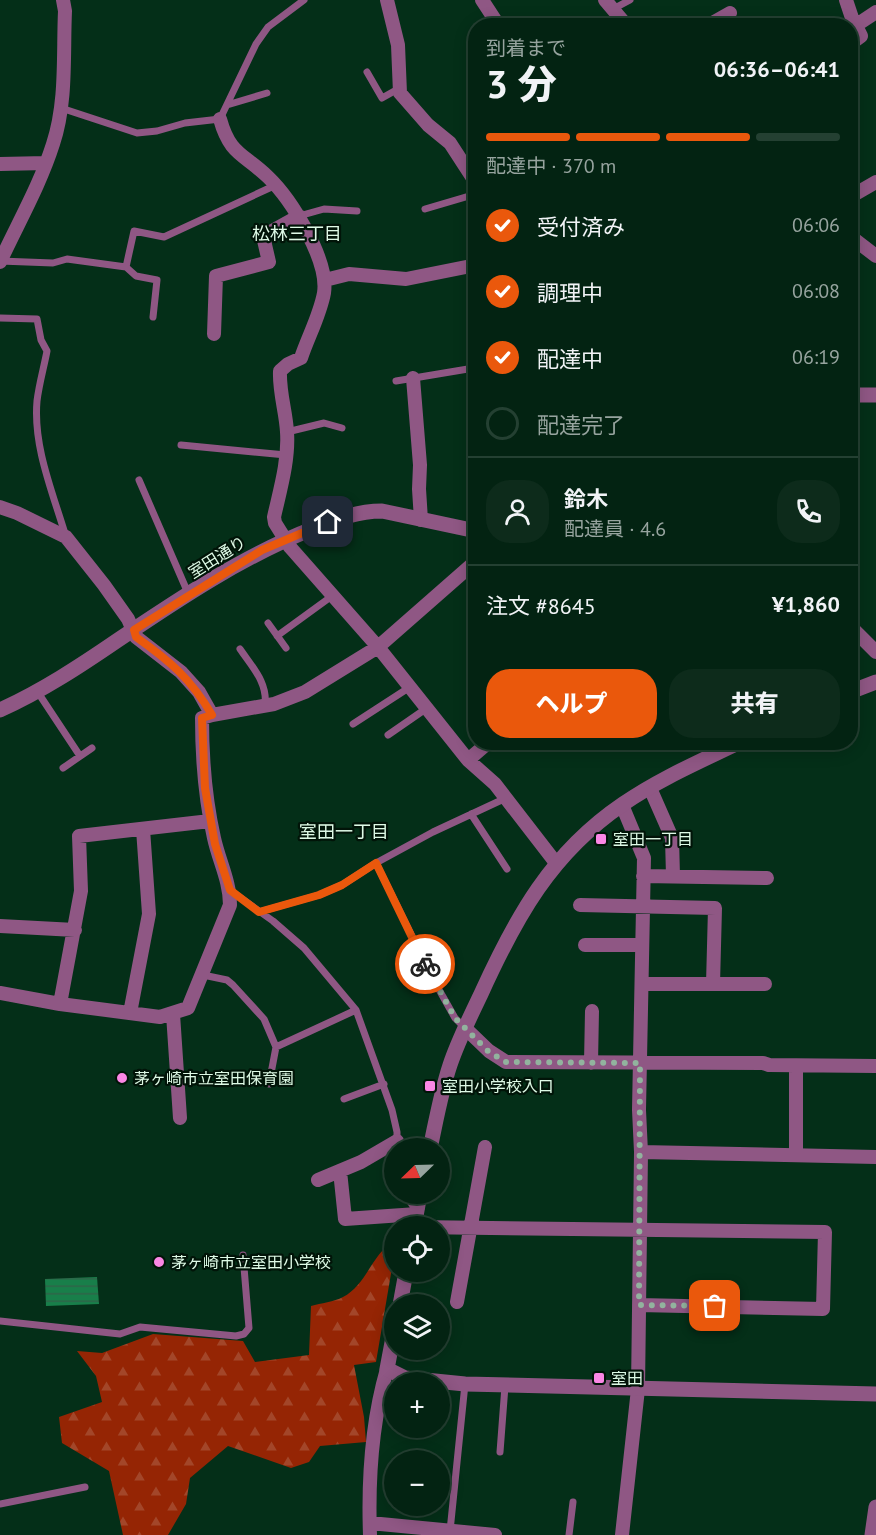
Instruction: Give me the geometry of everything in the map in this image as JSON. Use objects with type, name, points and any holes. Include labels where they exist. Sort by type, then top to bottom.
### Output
[{"type":"street","points":[[0,261],[54,142],[61,108],[65,11],[63,0]]},
{"type":"street","points":[[387,0],[398,45],[398,89],[428,125],[450,143],[468,171]]},
{"type":"street","points":[[483,0],[494,18]]},
{"type":"street","points":[[846,0],[852,18]]},
{"type":"street","points":[[609,4],[620,18]]},
{"type":"street","points":[[858,24],[876,12]]},
{"type":"street","points":[[721,18],[730,13]]},
{"type":"street","points":[[220,119],[225,136],[234,150],[276,185],[299,216],[319,260],[325,280],[323,295],[301,358],[280,371],[279,386],[287,432],[286,455],[274,517],[275,523],[285,539],[378,647],[468,760],[495,784],[556,863]]},
{"type":"street","points":[[0,164],[46,163]]},
{"type":"street","points":[[858,192],[876,182]]},
{"type":"street","points":[[214,333],[216,276],[268,262],[263,236],[299,216]]},
{"type":"street","points":[[858,242],[876,256]]},
{"type":"street","points":[[325,280],[349,274],[406,279],[468,267]]},
{"type":"street","points":[[413,378],[419,447],[418,489],[421,520]]},
{"type":"street","points":[[858,395],[876,395]]},
{"type":"street","points":[[404,450],[419,447]]},
{"type":"street","points":[[0,507],[66,537],[104,585],[134,630],[136,637],[181,672],[199,692],[212,715]]},
{"type":"street","name":"室田通り","points":[[0,710],[58,680],[189,595],[262,550],[285,539],[350,514],[366,511],[382,512],[468,529]]},
{"type":"street","points":[[0,993],[60,1004],[160,1017],[188,1008],[230,905],[230,890],[210,821],[205,788],[202,718],[265,706],[305,692],[378,647],[468,568]]},
{"type":"street","points":[[858,634],[876,652]]},
{"type":"street","points":[[858,689],[876,682]]},
{"type":"street","points":[[468,760],[480,750]]},
{"type":"street","points":[[433,1138],[447,1075],[465,1028],[493,967],[540,884],[556,863],[622,805],[724,750]]},
{"type":"street","points":[[650,788],[672,838],[673,876]]},
{"type":"street","points":[[622,805],[644,858],[638,1389],[622,1535]]},
{"type":"street","points":[[60,1004],[81,891],[79,836],[210,821]]},
{"type":"street","points":[[130,1013],[149,914],[143,829]]},
{"type":"street","points":[[644,876],[768,878]]},
{"type":"street","points":[[580,905],[715,908],[714,984]]},
{"type":"street","points":[[0,926],[75,930]]},
{"type":"street","points":[[585,945],[642,945]]},
{"type":"street","points":[[642,984],[765,984]]},
{"type":"street","points":[[591,1063],[592,1011]]},
{"type":"street","points":[[173,1014],[180,1118]]},
{"type":"street","points":[[465,1028],[489,1052],[506,1062],[876,1066]]},
{"type":"street","points":[[796,1066],[796,1155]]},
{"type":"street","points":[[457,1302],[485,1147]]},
{"type":"street","points":[[318,1180],[384,1151]]},
{"type":"street","points":[[641,1152],[876,1157]]},
{"type":"street","points":[[340,1171],[345,1219],[415,1210],[470,1227],[825,1232],[824,1309],[639,1305]]},
{"type":"street","points":[[389,1360],[380,1396],[372,1463],[370,1529],[495,1535]]},
{"type":"street","points":[[387,1369],[405,1378],[465,1384],[876,1394]]},
{"type":"street","points":[[872,1535],[876,1507]]},
{"type":"lane","points":[[61,108],[137,133],[157,131],[185,123],[220,119],[256,44],[268,27],[304,0]]},
{"type":"lane","points":[[609,4],[630,0]]},
{"type":"lane","points":[[368,72],[382,98],[398,89]]},
{"type":"lane","points":[[227,105],[267,93]]},
{"type":"lane","points":[[126,267],[134,231],[164,237],[276,185]]},
{"type":"lane","points":[[425,210],[468,197]]},
{"type":"lane","points":[[299,216],[324,209],[357,211]]},
{"type":"lane","points":[[0,261],[53,263],[66,258],[126,267],[136,276],[157,280],[153,317]]},
{"type":"lane","points":[[0,318],[37,319],[41,340],[47,351],[37,400],[38,436],[66,537]]},
{"type":"lane","points":[[396,381],[468,369]]},
{"type":"lane","points":[[287,432],[324,423],[342,428]]},
{"type":"lane","points":[[181,445],[286,455]]},
{"type":"lane","points":[[139,480],[189,595]]},
{"type":"lane","points":[[277,636],[332,596]]},
{"type":"lane","points":[[268,623],[286,648]]},
{"type":"lane","points":[[240,650],[264,683],[267,696],[265,706]]},
{"type":"lane","points":[[353,724],[410,687]]},
{"type":"lane","points":[[37,691],[80,756]]},
{"type":"lane","points":[[388,735],[427,708]]},
{"type":"lane","points":[[63,768],[92,748]]},
{"type":"lane","points":[[259,912],[319,895],[342,885],[376,863],[433,832],[506,798]]},
{"type":"lane","points":[[471,814],[507,869]]},
{"type":"lane","points":[[376,863],[433,980],[455,1018],[465,1028]]},
{"type":"lane","points":[[230,890],[304,948],[356,1010],[384,1084],[397,1138]]},
{"type":"lane","points":[[203,975],[227,980],[264,1019],[276,1047],[269,1084]]},
{"type":"lane","points":[[276,1047],[356,1010]]},
{"type":"lane","points":[[344,1099],[384,1084]]},
{"type":"lane","points":[[0,1320],[120,1334],[140,1327],[244,1334],[249,1328],[243,1255]]},
{"type":"lane","points":[[450,1533],[465,1384]]},
{"type":"lane","points":[[500,1452],[506,1386]]},
{"type":"lane","points":[[0,1504],[85,1487]]},
{"type":"lane","points":[[569,1535],[573,1502]]},
{"type":"green space","points":[[384,1250],[384,1282],[390,1282],[388,1294],[384,1294],[384,1315],[376,1362],[354,1365],[364,1417],[366,1442],[320,1446],[309,1462],[291,1468],[228,1446],[190,1478],[186,1504],[168,1535],[123,1535],[109,1471],[62,1443],[59,1417],[102,1402],[96,1376],[77,1351],[102,1353],[153,1334],[243,1341],[255,1362],[309,1355],[311,1306],[336,1300],[351,1292]]},
{"type":"shaded area","points":[[97,1277],[99,1304],[46,1306],[45,1279]]},
{"type":"way so far","points":[[425,964],[455,1018],[489,1052],[506,1062],[640,1063],[639,1305],[715,1306]]},
{"type":"place","name":"室田一丁目","points":[[601,839]]},
{"type":"place","name":"茅ヶ崎市立室田保育園","points":[[122,1078]]},
{"type":"place","name":"室田小学校入口","points":[[430,1086]]},
{"type":"place","name":"茅ヶ崎市立室田小学校","points":[[159,1262]]},
{"type":"place","name":"室田","points":[[599,1378]]},
{"type":"district","name":"松林三丁目","points":[[297,233]]},
{"type":"district","name":"室田一丁目","points":[[344,831]]},
{"type":"route","points":[[328,522],[262,550],[134,630],[136,637],[181,672],[199,692],[212,715],[202,718],[205,788],[215,844],[230,890],[259,912],[319,895],[342,885],[376,863],[425,964]]}]
